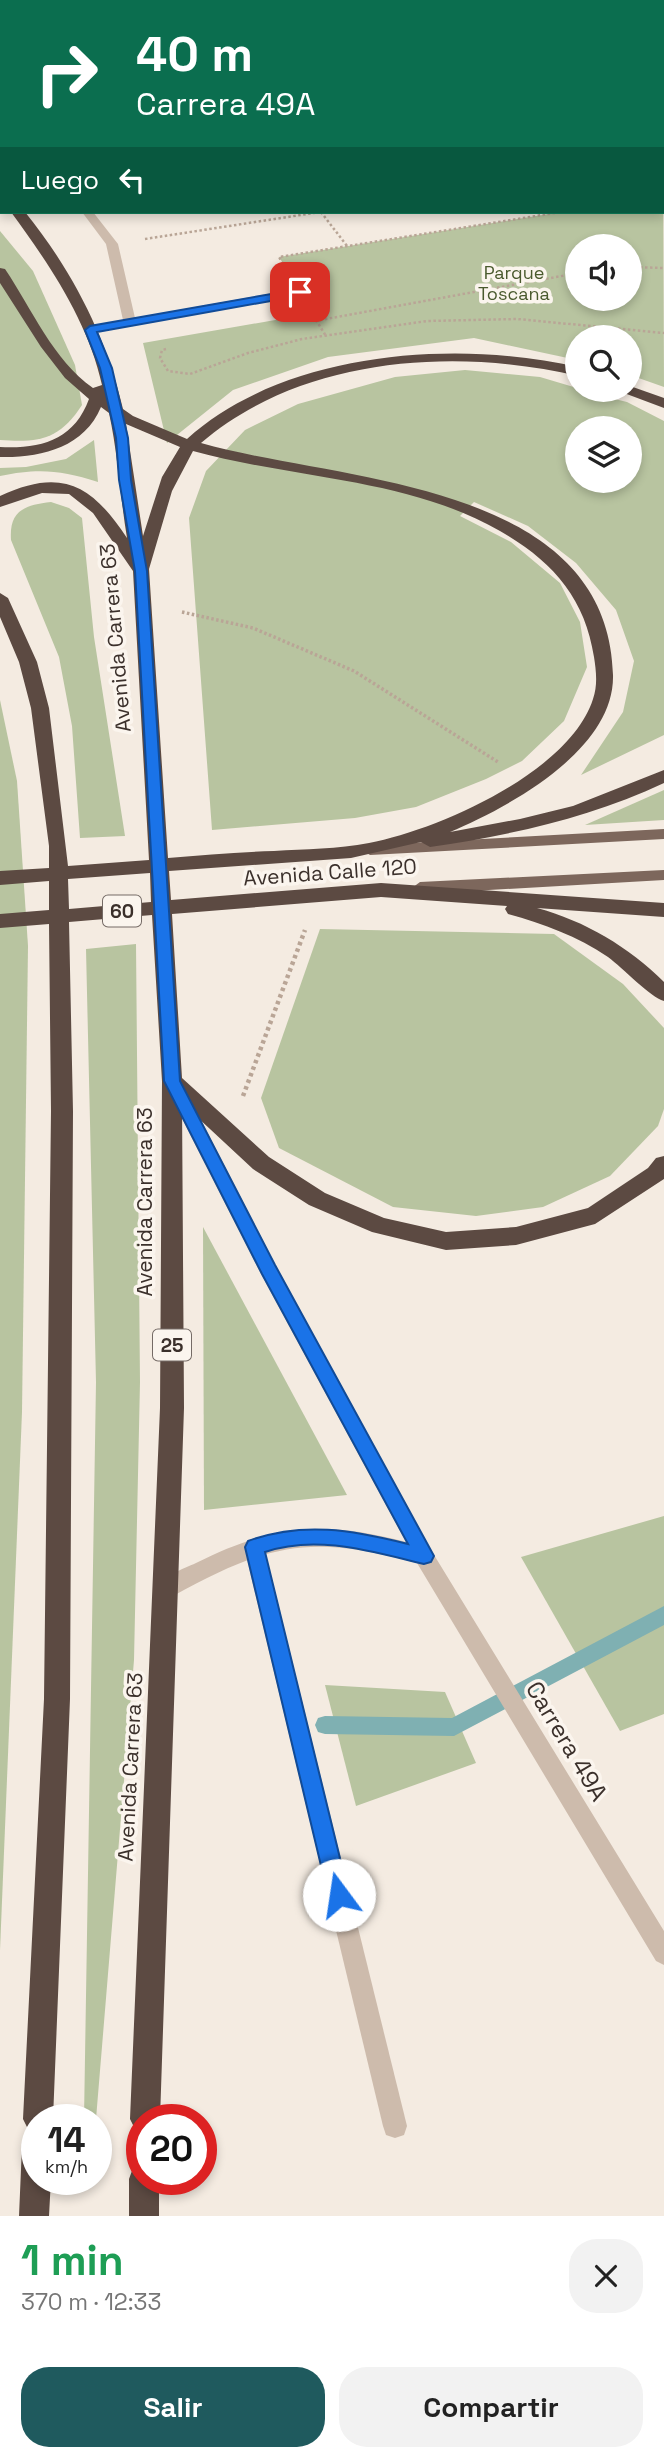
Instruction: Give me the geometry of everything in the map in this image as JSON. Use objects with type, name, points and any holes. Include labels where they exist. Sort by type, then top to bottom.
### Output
[{"type":"highway","name":"Avenida Carrera 63","points":[[20,214],[49,253],[90,330],[106,368],[122,438],[125,480],[141,571],[172,1081],[172,1408],[145,2104]]},
{"type":"highway","name":"Avenida Calle 120","points":[[0,272],[77,383],[102,403],[140,425],[200,449],[301,472],[431,495],[472,510],[536,547],[579,586],[592,609],[602,643],[605,675],[602,701],[585,730],[561,759],[526,785],[487,808],[435,830],[369,850],[0,878]]},
{"type":"highway","points":[[141,571],[172,473],[186,450],[236,410],[282,387],[361,367],[444,356],[480,355],[565,369]]},
{"type":"highway","points":[[0,452],[31,451],[57,443],[81,429],[92,412],[106,368]]},
{"type":"highway","points":[[642,395],[664,403]]},
{"type":"highway","points":[[0,502],[17,493],[40,488],[66,489],[85,496],[141,571]]},
{"type":"highway","points":[[0,598],[28,662],[40,708],[58,846],[62,1111],[57,1699],[39,2104]]},
{"type":"highway","points":[[369,850],[496,831],[547,819],[600,802],[664,775]]},
{"type":"highway","name":"Avenida Calle 120","points":[[0,921],[381,890]]},
{"type":"highway","points":[[381,890],[664,910]]},
{"type":"highway","points":[[381,890],[531,912],[592,939],[649,977],[664,993]]},
{"type":"highway","points":[[172,1081],[261,1163],[317,1199],[380,1226],[446,1241],[516,1236],[595,1215],[656,1174],[664,1164]]},
{"type":"highway","points":[[34,2216],[35,2195]]},
{"type":"highway","points":[[144,2195],[144,2216]]},
{"type":"main road","name":"Avenida Calle 120","points":[[369,850],[664,834]]},
{"type":"main road","name":"Avenida Calle 120","points":[[381,890],[664,875]]},
{"type":"street","points":[[89,214],[112,244],[130,323]]},
{"type":"street","points":[[90,330],[300,292]]},
{"type":"street","name":"Carrera 49A","points":[[172,1081],[268,1269],[424,1556],[664,1953]]},
{"type":"street","points":[[166,1588],[228,1556],[276,1540],[314,1536],[355,1539],[424,1556]]},
{"type":"street","points":[[254,1547],[395,2126]]},
{"type":"path","points":[[112,244],[308,214]]},
{"type":"path","points":[[322,214],[346,246]]},
{"type":"path","points":[[279,257],[548,214]]},
{"type":"path","points":[[642,267],[664,268]]},
{"type":"path","points":[[303,323],[565,275]]},
{"type":"path","points":[[173,347],[162,350],[160,358],[168,371],[190,374]]},
{"type":"path","points":[[182,612],[253,628],[354,671],[502,765]]},
{"type":"path","points":[[240,1103],[305,929]]},
{"type":"green space","name":"Parque Toscana","points":[[548,214],[663,214],[664,387],[642,379],[642,325],[565,325],[565,357],[474,338],[328,357],[233,390],[167,443],[143,343],[315,313],[279,257]]},
{"type":"green space","points":[[0,231],[33,271],[75,365],[82,405],[57,432],[27,441],[0,440]]},
{"type":"green space","points":[[465,370],[540,377],[565,384],[565,402],[627,402],[664,421],[664,735],[581,775],[623,712],[634,661],[616,610],[576,563],[528,526],[474,502],[460,516],[511,542],[560,583],[580,622],[587,667],[564,721],[522,761],[486,779],[416,807],[355,818],[212,830],[189,518],[206,471],[245,430],[298,404],[395,377]]},
{"type":"green space","points":[[94,440],[98,482],[49,472],[0,476],[0,468],[26,467],[66,459]]},
{"type":"green space","points":[[51,502],[69,508],[82,518],[94,637],[125,836],[80,838],[72,726],[59,657],[11,540],[13,522],[20,511],[33,505]]},
{"type":"green space","points":[[0,700],[17,781],[28,946],[22,1412],[0,1950]]},
{"type":"green space","points":[[664,790],[664,820],[585,825]]},
{"type":"green space","points":[[320,929],[554,934],[623,984],[664,1028],[664,1109],[658,1126],[610,1176],[543,1207],[476,1216],[393,1207],[279,1148],[261,1098]]},
{"type":"green space","points":[[136,944],[140,1382],[134,1660],[97,2104],[84,2104],[96,1382],[86,949]]},
{"type":"green space","points":[[203,1227],[347,1495],[204,1510]]},
{"type":"green space","points":[[664,1516],[664,1714],[620,1731],[521,1557]]},
{"type":"green space","points":[[325,1685],[445,1692],[476,1763],[356,1806]]},
{"type":"waterway","points":[[325,1725],[454,1727],[664,1615]]},
{"type":"route","points":[[300,292],[90,330],[106,368],[114,397],[141,571],[172,1081],[268,1269],[424,1556],[355,1539],[314,1536],[276,1540],[254,1547],[339,1895]]}]
